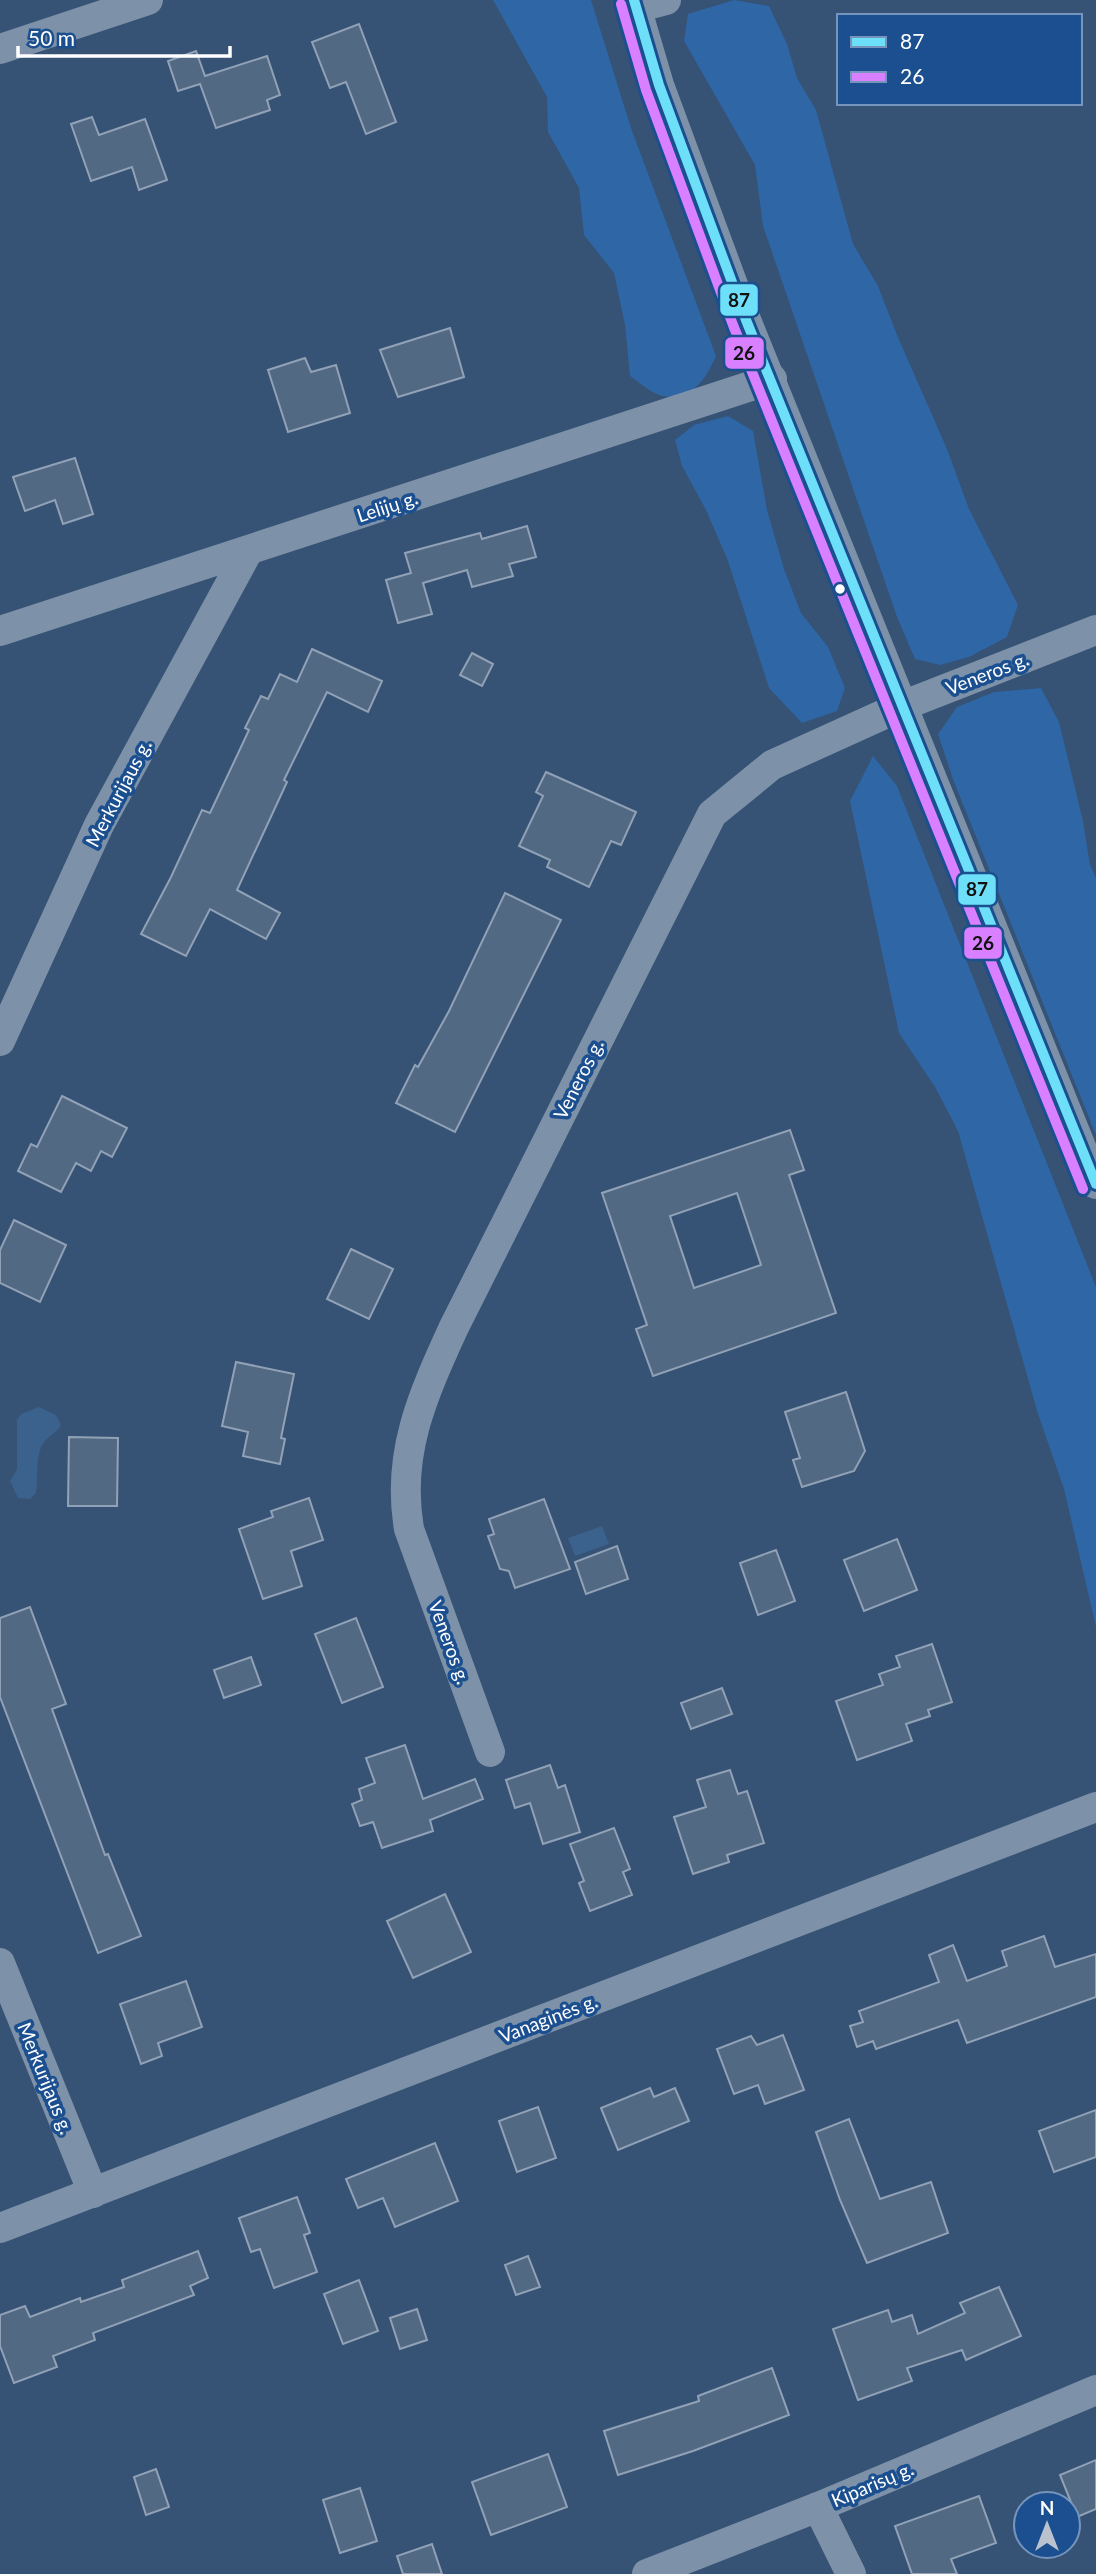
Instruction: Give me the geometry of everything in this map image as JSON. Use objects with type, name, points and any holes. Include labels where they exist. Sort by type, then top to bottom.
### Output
[{"type":"street","points":[[0,49],[148,0]]},
{"type":"street","points":[[666,0],[635,4],[659,85],[746,320],[1096,1184]]},
{"type":"street","name":"Lelijų g.","points":[[0,631],[772,379]]},
{"type":"street","name":"Merkurijaus g.","points":[[0,1041],[99,825],[248,551]]},
{"type":"street","name":"Veneros g.","points":[[489,1752],[409,1529],[404,1503],[409,1446],[416,1417],[431,1377],[454,1327],[712,814],[772,765],[902,706],[1096,631]]},
{"type":"street","name":"Vanaginės g.","points":[[0,2228],[1096,1807]]},
{"type":"street","name":"Merkurijaus g.","points":[[0,1963],[93,2193]]},
{"type":"street","name":"Kiparisų g.","points":[[647,2574],[818,2507],[1096,2390]]},
{"type":"street","points":[[818,2507],[851,2574]]},
{"type":"shaded area","points":[[493,0],[591,0],[631,128],[716,356],[708,373],[690,392],[673,397],[659,395],[630,376],[625,325],[614,273],[584,235],[579,188],[548,132],[547,97]]},
{"type":"shaded area","points":[[734,0],[769,6],[787,44],[797,78],[816,110],[853,244],[878,286],[947,449],[969,509],[1018,605],[1007,637],[969,657],[940,665],[915,659],[897,617],[763,226],[755,165],[684,41],[688,14]]},
{"type":"shaded area","points":[[728,416],[753,431],[767,510],[784,569],[801,613],[828,647],[845,688],[837,711],[802,723],[769,688],[728,561],[706,510],[682,466],[675,440],[694,425]]},
{"type":"shaded area","points":[[1041,688],[1059,722],[1083,821],[1090,865],[1096,878],[1096,1135],[954,782],[938,734],[957,707],[994,692]]},
{"type":"shaded area","points":[[873,756],[897,786],[1096,1287],[1096,1627],[1064,1489],[1038,1414],[958,1131],[935,1087],[899,1033],[850,801]]},
{"type":"shaded area","points":[[39,1407],[56,1415],[61,1425],[42,1447],[38,1459],[36,1493],[30,1499],[18,1498],[10,1481],[17,1469],[17,1420],[21,1414]]},
{"type":"shaded area","points":[[602,1526],[609,1544],[575,1556],[568,1538]]},
{"type":"building","points":[[359,24],[396,122],[366,134],[346,82],[330,88],[312,42]]},
{"type":"building","points":[[196,51],[205,76],[267,56],[280,95],[267,100],[270,110],[216,128],[200,84],[178,91],[168,61]]},
{"type":"building","points":[[92,117],[99,135],[145,119],[167,180],[139,190],[132,167],[91,181],[71,124]]},
{"type":"building","points":[[450,328],[464,377],[398,397],[380,350]]},
{"type":"building","points":[[305,358],[311,372],[336,365],[350,413],[288,432],[268,370]]},
{"type":"building","points":[[75,458],[93,514],[63,524],[55,500],[25,511],[13,477]]},
{"type":"building","points":[[527,526],[536,557],[509,564],[513,576],[472,587],[467,570],[423,583],[432,614],[398,623],[386,580],[411,573],[405,553],[480,533],[482,539]]},
{"type":"building","points":[[312,649],[382,681],[368,712],[327,692],[284,780],[287,782],[237,890],[280,913],[266,939],[210,909],[186,956],[141,934],[202,810],[210,813],[249,730],[245,728],[261,696],[268,699],[280,674],[297,682]]},
{"type":"building","points":[[472,653],[493,664],[482,686],[460,675]]},
{"type":"building","points":[[546,772],[636,812],[621,845],[611,841],[589,887],[547,867],[550,860],[519,846],[543,796],[536,792]]},
{"type":"building","points":[[505,893],[561,920],[455,1132],[396,1103],[415,1065],[418,1067],[449,1011]]},
{"type":"building","points":[[62,1096],[127,1128],[112,1157],[101,1151],[91,1171],[76,1163],[61,1192],[18,1171],[31,1144],[37,1147]]},
{"type":"building","points":[[790,1130],[804,1170],[789,1175],[836,1313],[653,1376],[636,1329],[647,1325],[602,1193]],"holes":[[[737,1193],[761,1265],[694,1288],[670,1216]]]},
{"type":"building","points":[[14,1220],[66,1245],[40,1302],[0,1283],[0,1250]]},
{"type":"building","points":[[351,1249],[393,1269],[369,1319],[327,1299]]},
{"type":"building","points":[[236,1362],[294,1374],[281,1438],[285,1439],[280,1464],[243,1456],[248,1432],[222,1426]]},
{"type":"building","points":[[846,1392],[865,1451],[854,1471],[802,1487],[793,1460],[800,1458],[785,1412]]},
{"type":"building","points":[[69,1437],[118,1438],[117,1506],[68,1506]]},
{"type":"building","points":[[309,1498],[323,1540],[291,1551],[302,1586],[263,1599],[239,1529],[273,1517],[271,1511]]},
{"type":"building","points":[[544,1499],[570,1569],[515,1588],[509,1571],[500,1569],[488,1536],[494,1534],[489,1519]]},
{"type":"building","points":[[897,1539],[917,1590],[864,1611],[844,1560]]},
{"type":"building","points":[[617,1546],[628,1579],[586,1594],[575,1562]]},
{"type":"building","points":[[776,1550],[795,1601],[758,1615],[740,1563]]},
{"type":"building","points":[[30,1607],[66,1704],[52,1709],[105,1855],[108,1854],[141,1936],[98,1953],[0,1697],[0,1618]]},
{"type":"building","points":[[356,1618],[383,1687],[342,1703],[315,1634]]},
{"type":"building","points":[[932,1644],[952,1702],[928,1710],[930,1716],[906,1724],[912,1741],[857,1760],[836,1701],[883,1685],[879,1674],[900,1667],[896,1656]]},
{"type":"building","points":[[251,1657],[261,1685],[224,1698],[214,1670]]},
{"type":"building","points":[[722,1688],[732,1714],[691,1729],[681,1703]]},
{"type":"building","points":[[405,1745],[423,1799],[475,1779],[483,1799],[430,1820],[433,1831],[382,1848],[373,1822],[360,1826],[352,1804],[362,1800],[359,1789],[375,1783],[366,1758]]},
{"type":"building","points":[[550,1765],[558,1788],[565,1785],[580,1832],[543,1844],[530,1803],[515,1808],[506,1780]]},
{"type":"building","points":[[730,1770],[738,1794],[747,1791],[764,1843],[727,1855],[729,1862],[693,1874],[674,1817],[706,1807],[697,1780]]},
{"type":"building","points":[[614,1828],[630,1869],[623,1872],[632,1895],[590,1911],[579,1883],[584,1881],[570,1844]]},
{"type":"building","points":[[445,1894],[471,1952],[413,1978],[387,1921]]},
{"type":"building","points":[[1044,1936],[1055,1967],[1096,1954],[1096,1997],[967,2043],[958,2020],[876,2049],[873,2041],[857,2047],[850,2026],[863,2022],[859,2011],[939,1982],[929,1955],[953,1945],[967,1981],[1007,1966],[1002,1951]]},
{"type":"building","points":[[186,1981],[202,2027],[158,2043],[162,2056],[141,2064],[120,2004]]},
{"type":"building","points":[[783,2035],[804,2090],[765,2104],[758,2085],[734,2094],[717,2049],[751,2036],[757,2045]]},
{"type":"building","points":[[650,2088],[654,2097],[675,2088],[689,2121],[618,2150],[601,2108]]},
{"type":"building","points":[[538,2107],[556,2158],[517,2172],[499,2121]]},
{"type":"building","points":[[1096,2110],[1096,2157],[1054,2172],[1039,2131]]},
{"type":"building","points":[[849,2119],[880,2199],[931,2182],[948,2233],[867,2263],[840,2200],[816,2132]]},
{"type":"building","points":[[435,2143],[458,2201],[395,2227],[383,2198],[358,2208],[346,2179]]},
{"type":"building","points":[[297,2197],[310,2233],[304,2235],[317,2272],[274,2288],[260,2249],[251,2252],[239,2218]]},
{"type":"building","points":[[198,2251],[208,2278],[190,2286],[194,2295],[93,2333],[95,2340],[53,2356],[57,2367],[14,2383],[0,2346],[0,2315],[25,2306],[30,2317],[80,2298],[81,2302],[124,2287],[122,2280]]},
{"type":"building","points":[[528,2256],[540,2287],[516,2295],[505,2265]]},
{"type":"building","points":[[359,2280],[378,2331],[343,2344],[324,2294]]},
{"type":"building","points":[[999,2287],[1021,2336],[966,2360],[962,2350],[907,2368],[912,2381],[858,2400],[833,2329],[888,2310],[892,2322],[912,2315],[918,2334],[965,2313],[960,2303]]},
{"type":"building","points":[[417,2309],[427,2340],[400,2349],[390,2318]]},
{"type":"building","points":[[772,2368],[789,2415],[693,2451],[618,2475],[604,2431],[699,2401],[698,2396]]},
{"type":"building","points":[[548,2454],[567,2507],[491,2535],[472,2482]]},
{"type":"building","points":[[1096,2460],[1096,2509],[1082,2515],[1082,2490],[1066,2490],[1060,2475]]},
{"type":"building","points":[[156,2469],[169,2507],[146,2515],[134,2477]]},
{"type":"building","points":[[360,2488],[377,2541],[340,2553],[323,2500]]},
{"type":"building","points":[[979,2496],[996,2543],[951,2559],[957,2574],[912,2574],[895,2526]]},
{"type":"building","points":[[432,2544],[442,2574],[403,2574],[397,2556]]},
{"type":"transit line","name":"87","points":[[634,0],[659,85],[746,320],[1096,1184]]},
{"type":"transit line","name":"26","points":[[621,4],[646,90],[733,325],[1083,1189]]}]
